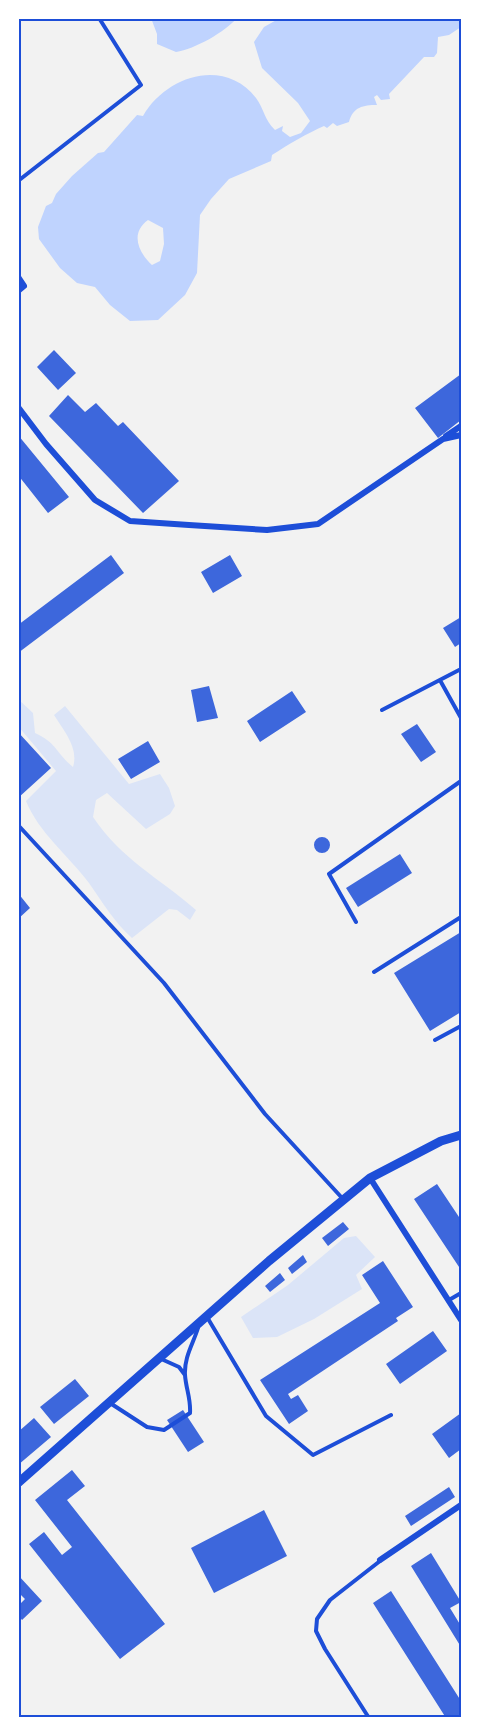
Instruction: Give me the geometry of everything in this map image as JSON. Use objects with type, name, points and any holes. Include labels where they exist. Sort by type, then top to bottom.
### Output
[{"type":"street","points":[[18,277],[24,286],[18,291]]},
{"type":"street","points":[[18,407],[46,444],[95,500],[130,521],[267,530],[318,524],[461,426]]},
{"type":"street","points":[[444,439],[461,435]]},
{"type":"street","points":[[18,1483],[203,1319],[370,1178],[441,1141],[461,1135]]},
{"type":"street","points":[[370,1178],[461,1320]]},
{"type":"street","points":[[380,1560],[461,1505]]},
{"type":"lane","points":[[18,181],[141,85],[99,18]]},
{"type":"lane","points":[[382,710],[441,682],[461,669]]},
{"type":"lane","points":[[441,682],[461,718]]},
{"type":"lane","points":[[356,922],[329,874],[461,781]]},
{"type":"lane","points":[[18,825],[164,983],[265,1114],[344,1200]]},
{"type":"lane","points":[[374,972],[461,916]]},
{"type":"lane","points":[[435,1040],[461,1026]]},
{"type":"lane","points":[[449,1301],[461,1293]]},
{"type":"lane","points":[[185,1376],[187,1354],[203,1319]]},
{"type":"lane","points":[[203,1319],[266,1416],[313,1455],[392,1415]]},
{"type":"lane","points":[[110,1402],[147,1427],[164,1430],[190,1413],[191,1398],[185,1376],[179,1367],[159,1358]]},
{"type":"lane","points":[[369,1718],[316,1631],[317,1619],[330,1600],[380,1560]]},
{"type":"shaded area","points":[[18,699],[33,713],[35,733],[52,744],[73,767],[72,746],[54,715],[65,706],[129,784],[160,774],[169,788],[175,806],[170,814],[146,829],[107,793],[96,800],[93,817],[128,857],[196,910],[190,920],[177,910],[169,909],[132,938],[114,919],[81,873],[46,834],[26,801],[56,771],[18,726]]},
{"type":"shaded area","points":[[356,1236],[375,1257],[356,1275],[362,1289],[314,1319],[277,1337],[253,1338],[241,1317],[288,1285],[344,1238]]},
{"type":"water","points":[[151,18],[237,18],[209,39],[176,52],[157,44],[157,34]]},
{"type":"water","points":[[280,18],[461,18],[461,27],[449,35],[438,37],[437,53],[434,57],[424,57],[389,94],[390,99],[381,100],[377,95],[374,97],[377,105],[359,108],[353,113],[349,122],[337,126],[333,123],[327,128],[324,126],[272,155],[271,161],[229,179],[200,215],[197,273],[185,295],[158,320],[130,321],[110,305],[95,287],[77,283],[60,268],[39,239],[38,227],[46,206],[52,203],[56,194],[72,176],[98,153],[104,152],[137,115],[143,116],[153,102],[166,91],[180,82],[196,77],[212,75],[228,78],[243,85],[256,98],[275,130],[283,126],[282,131],[290,137],[301,133],[310,121],[298,103],[262,68],[254,42],[264,27]],"holes":[[[148,220],[163,228],[164,244],[160,261],[152,265],[140,248],[139,231]]]},
{"type":"building","points":[[54,350],[76,373],[58,390],[37,367]]},
{"type":"building","points":[[461,374],[461,420],[438,438],[415,408]]},
{"type":"building","points":[[68,395],[85,412],[96,403],[118,426],[123,422],[179,481],[143,513],[49,416]]},
{"type":"building","points":[[18,435],[69,497],[48,513],[18,475]]},
{"type":"building","points":[[111,555],[124,573],[18,653],[18,625]]},
{"type":"building","points":[[230,555],[242,576],[213,593],[201,572]]},
{"type":"building","points":[[461,617],[461,643],[455,647],[443,628]]},
{"type":"building","points":[[209,686],[218,718],[197,722],[191,690]]},
{"type":"building","points":[[292,691],[306,712],[260,742],[247,721]]},
{"type":"building","points":[[417,724],[436,752],[421,762],[401,734]]},
{"type":"building","points":[[18,732],[51,768],[18,798]]},
{"type":"building","points":[[148,741],[160,762],[131,779],[118,759]]},
{"type":"building","points":[[322,837],[330,845],[322,853],[314,845]]},
{"type":"building","points":[[400,854],[412,873],[358,907],[346,888]]},
{"type":"building","points":[[18,893],[30,908],[18,919]]},
{"type":"building","points":[[461,932],[461,1012],[430,1031],[394,973]]},
{"type":"building","points":[[437,1184],[461,1220],[461,1270],[414,1199]]},
{"type":"building","points":[[343,1222],[349,1229],[328,1246],[322,1238]]},
{"type":"building","points":[[303,1255],[307,1262],[292,1274],[288,1268]]},
{"type":"building","points":[[383,1261],[413,1307],[396,1318],[398,1321],[288,1394],[291,1399],[298,1395],[308,1411],[289,1424],[260,1380],[380,1303],[362,1275]]},
{"type":"building","points":[[280,1273],[285,1280],[270,1292],[265,1286]]},
{"type":"building","points":[[433,1331],[447,1351],[400,1384],[386,1364]]},
{"type":"building","points":[[75,1379],[89,1396],[54,1424],[40,1407]]},
{"type":"building","points":[[183,1410],[204,1442],[188,1452],[167,1420]]},
{"type":"building","points":[[461,1413],[461,1449],[449,1458],[432,1434]]},
{"type":"building","points":[[34,1418],[51,1437],[18,1465],[18,1432]]},
{"type":"building","points":[[72,1470],[85,1486],[67,1500],[165,1624],[120,1659],[29,1544],[44,1532],[62,1555],[72,1547],[35,1500]]},
{"type":"building","points":[[449,1487],[455,1497],[411,1526],[405,1516]]},
{"type":"building","points":[[264,1510],[287,1556],[214,1593],[191,1548]]},
{"type":"building","points":[[431,1553],[461,1602],[450,1608],[461,1626],[461,1647],[411,1566]]},
{"type":"building","points":[[18,1575],[42,1601],[22,1620],[18,1615],[18,1606],[25,1599],[18,1592]]},
{"type":"building","points":[[391,1591],[461,1701],[461,1718],[446,1718],[373,1603]]}]
